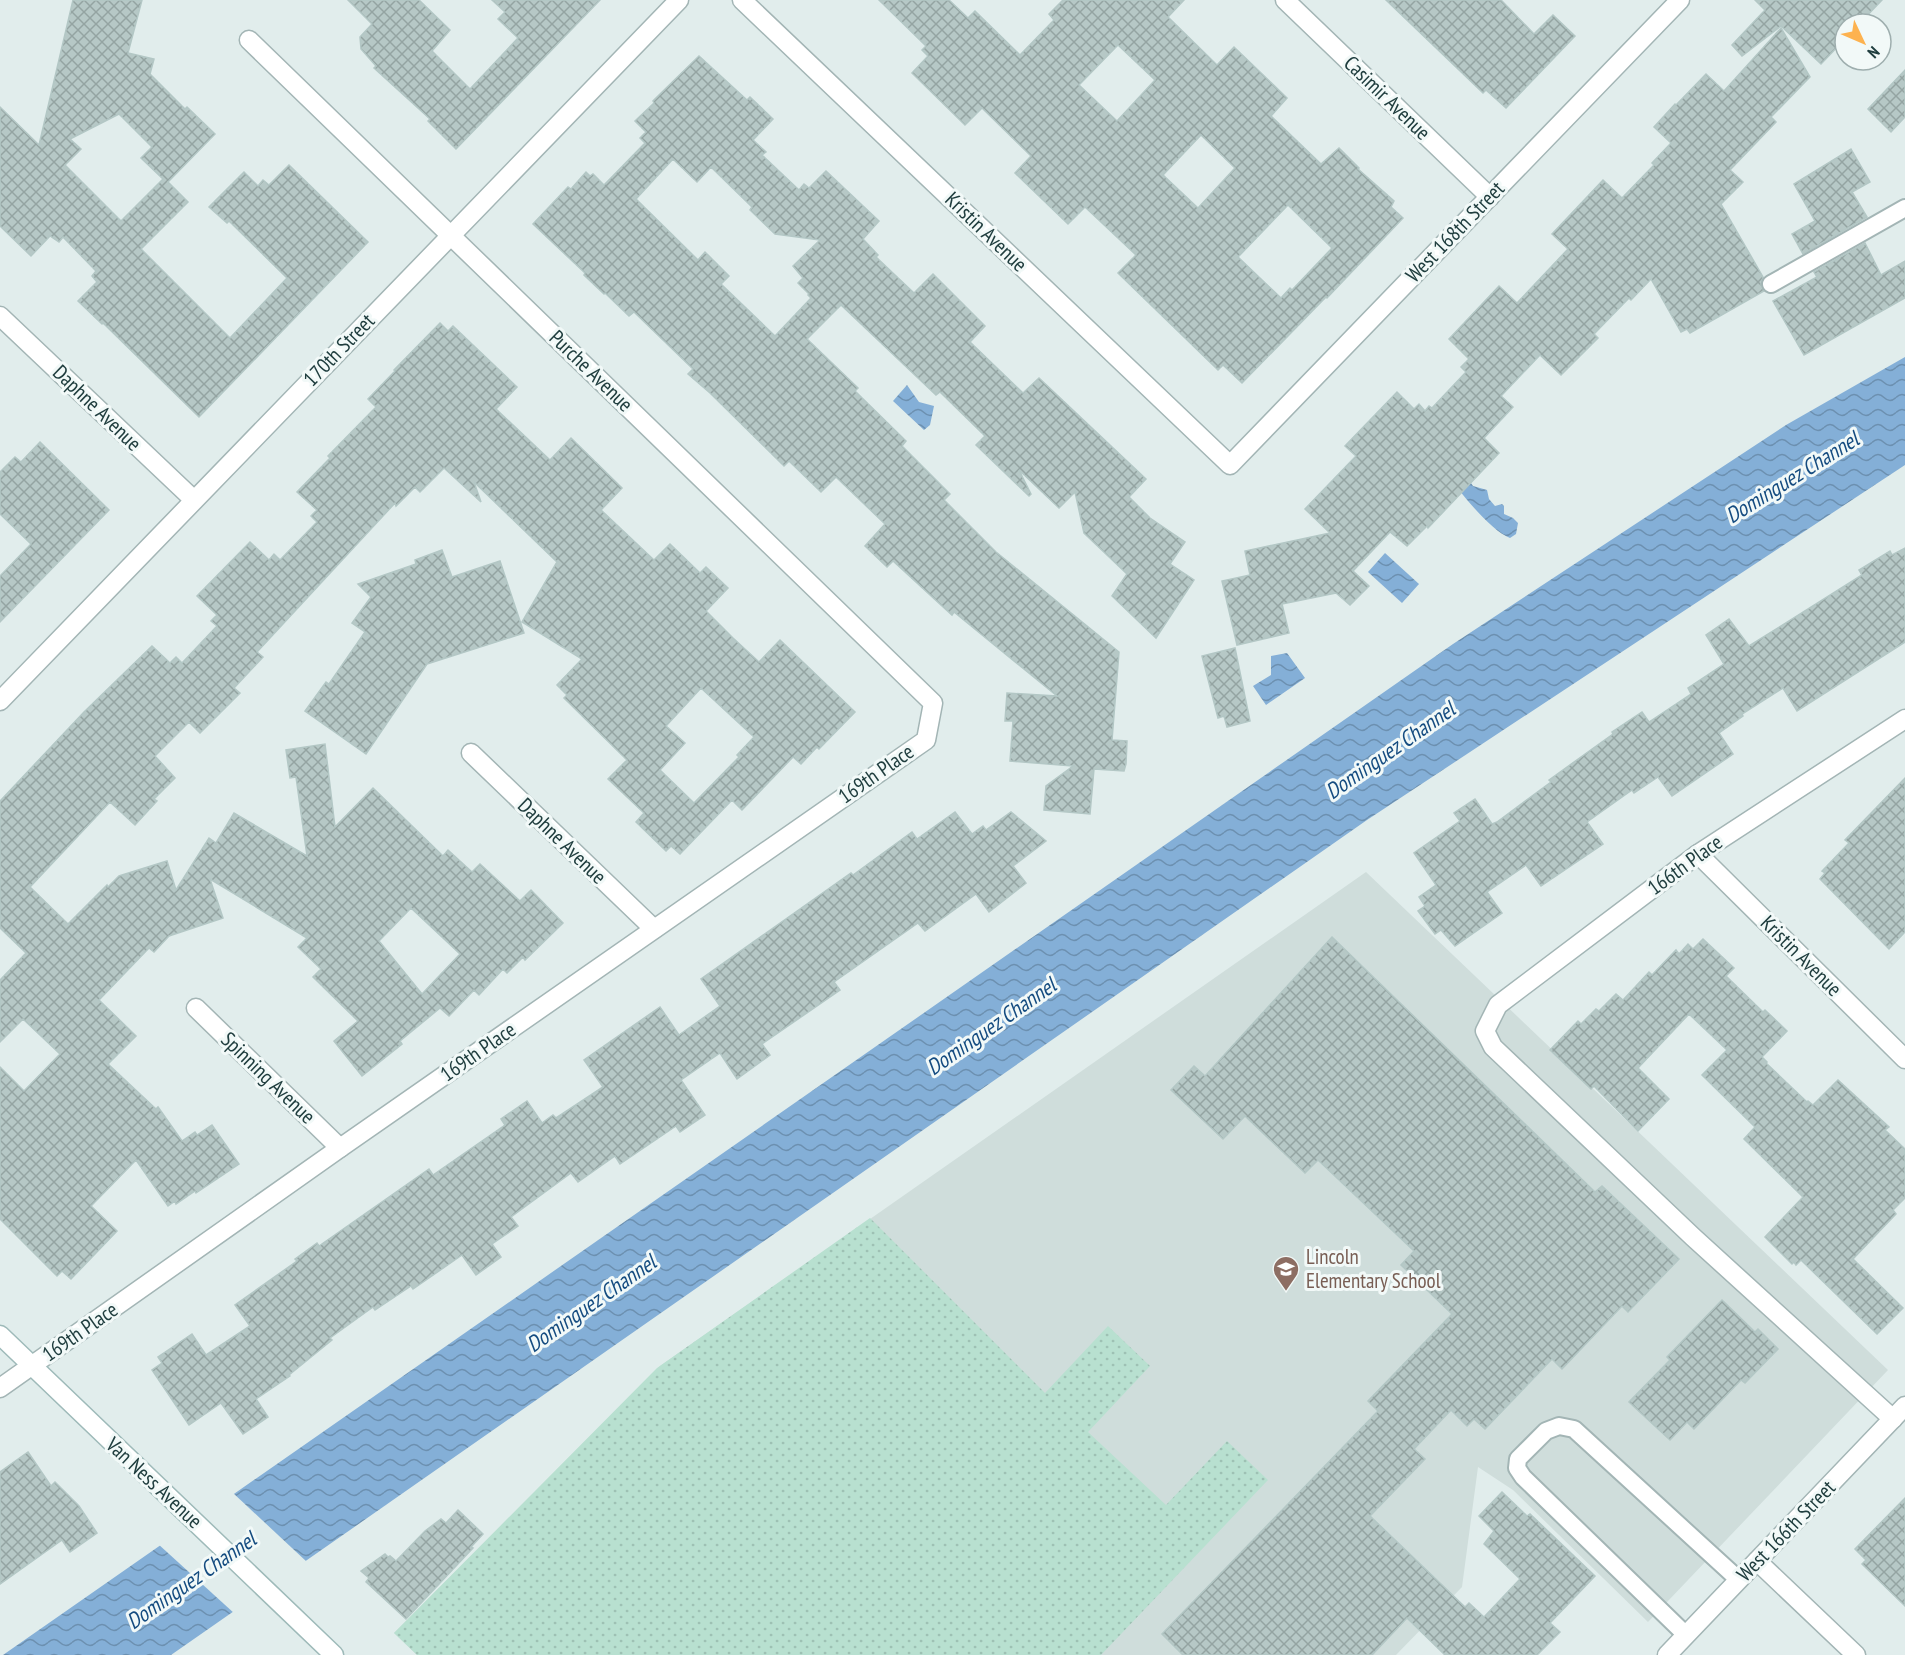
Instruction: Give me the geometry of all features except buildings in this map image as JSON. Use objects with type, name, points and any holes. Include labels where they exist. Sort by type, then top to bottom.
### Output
[{"type":"street","name":"170th Street","points":[[0,701],[679,0]]},
{"type":"street","name":"Kristin Avenue","points":[[742,0],[1230,465]]},
{"type":"street","name":"Casimir Avenue","points":[[1285,0],[1490,197]]},
{"type":"street","name":"West 168th Street","points":[[1230,465],[1680,0]]},
{"type":"street","name":"Purche Avenue","points":[[249,40],[933,703]]},
{"type":"street","name":"Daphne Avenue","points":[[0,316],[194,500]]},
{"type":"street","name":"169th Place","points":[[0,1388],[926,740],[933,703]]},
{"type":"street","name":"166th Place","points":[[1899,1412],[1604,1154],[1493,1047],[1485,1031],[1498,1005],[1698,854],[1905,719]]},
{"type":"street","name":"Daphne Avenue","points":[[471,753],[654,929]]},
{"type":"street","name":"Kristin Avenue","points":[[1698,854],[1905,1059]]},
{"type":"street","name":"Spinning Avenue","points":[[196,1008],[340,1148]]},
{"type":"street","name":"Van Ness Avenue","points":[[0,1335],[334,1655]]},
{"type":"street","name":"West 166th Street","points":[[1667,1655],[1899,1412]]},
{"type":"street","points":[[1757,1561],[1856,1655]]},
{"type":"lane","points":[[1771,284],[1905,208]]},
{"type":"lane","points":[[1686,1635],[1522,1477],[1517,1468],[1518,1459],[1546,1431],[1559,1426],[1574,1429],[1739,1580]]},
{"type":"shaded area","name":"Lincoln Elementary School","points":[[1366,872],[1888,1370],[1648,1622],[1513,1490],[1478,1467],[1462,1587],[1396,1655],[417,1655],[394,1633],[660,1366]]},
{"type":"green space","points":[[870,1218],[1045,1393],[1108,1326],[1150,1366],[1088,1432],[1166,1505],[1227,1441],[1268,1480],[1101,1655],[417,1655],[394,1633],[657,1368]]},
{"type":"water","name":"Dominguez Channel","points":[[1905,357],[1905,465],[1367,820],[171,1655],[3,1655],[1453,644],[1786,425]]},
{"type":"water","points":[[907,385],[919,402],[934,406],[930,425],[924,430],[893,401]]},
{"type":"water","points":[[1469,480],[1473,486],[1487,490],[1489,499],[1495,506],[1502,504],[1504,506],[1504,514],[1518,523],[1516,534],[1510,538],[1504,535],[1469,503],[1459,490]]},
{"type":"water","points":[[1385,553],[1419,584],[1402,603],[1368,572]]},
{"type":"water","points":[[1287,653],[1305,678],[1266,705],[1253,686],[1271,675],[1271,656]]},
{"type":"pier","points":[[232,1492],[307,1562],[235,1614],[157,1543]]},
{"type":"place","name":"Lincoln Elementary School","points":[[1286,1292]]}]
